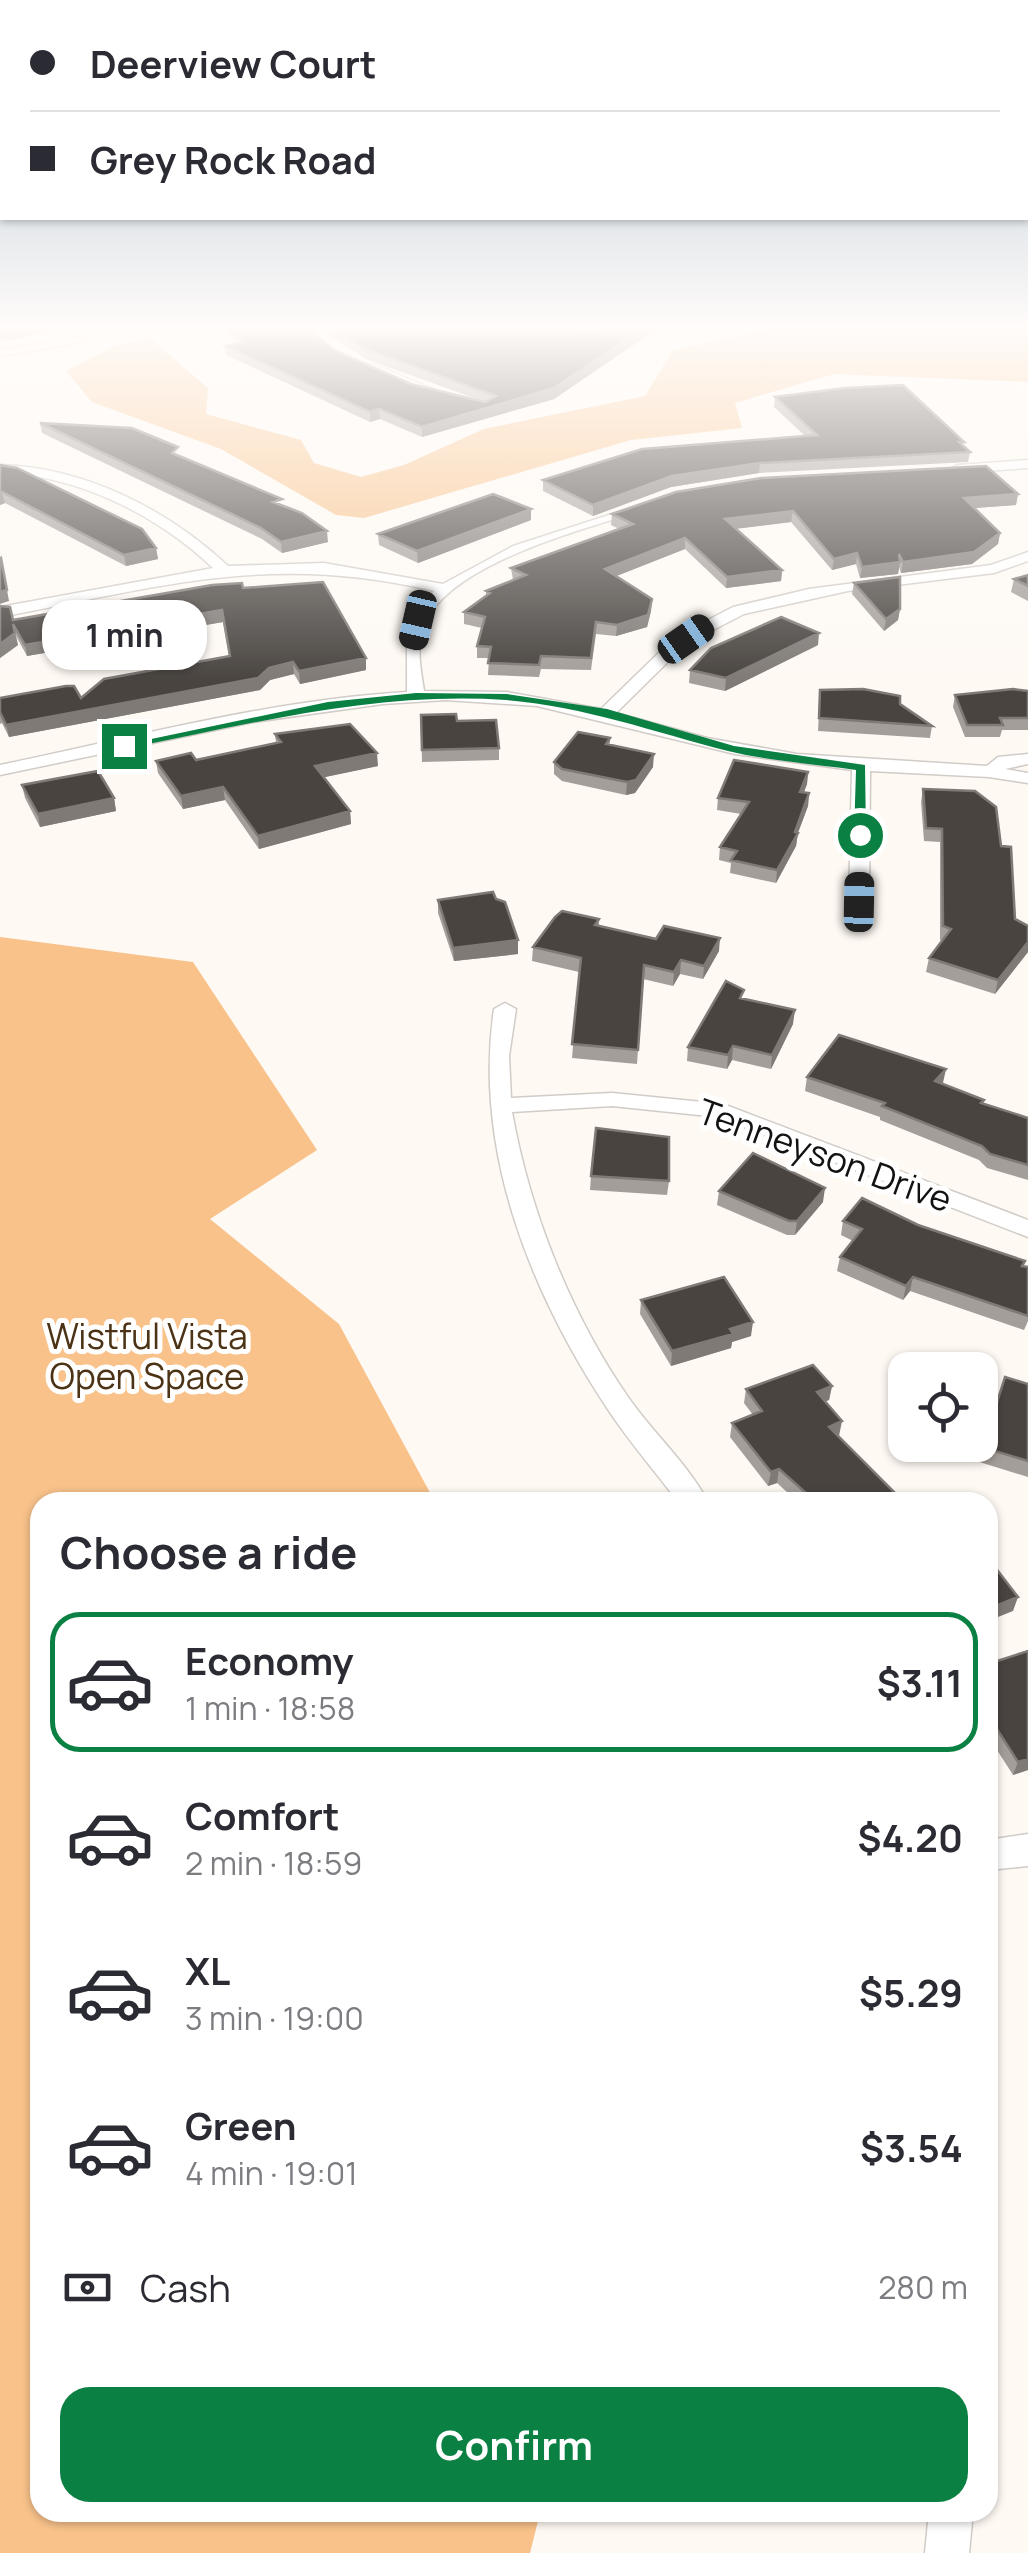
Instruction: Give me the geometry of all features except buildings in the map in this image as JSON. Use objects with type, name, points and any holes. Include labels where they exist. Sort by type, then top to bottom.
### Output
[{"type":"street","points":[[0,468],[55,473],[81,484],[204,547],[226,572]]},
{"type":"street","points":[[942,470],[1024,470]]},
{"type":"street","points":[[416,696],[412,649],[418,620],[444,588],[503,558],[656,501]]},
{"type":"street","points":[[607,713],[661,656],[710,622],[778,600],[994,570],[1028,556]]},
{"type":"street","points":[[0,612],[226,572],[305,567],[381,574],[444,588]]},
{"type":"street","points":[[0,770],[328,705],[416,696],[507,697],[607,713],[733,749],[861,768],[991,771],[1028,778]]},
{"type":"street","points":[[991,771],[1004,761],[1028,759]]},
{"type":"street","points":[[859,902],[861,768]]},
{"type":"street","points":[[505,1009],[496,1046],[500,1106],[530,1232],[608,1388],[686,1492]]},
{"type":"street","name":"Tenneyson Drive","points":[[500,1106],[590,1096],[677,1102],[723,1111],[1028,1229]]},
{"type":"street","points":[[998,1854],[1028,1850]]},
{"type":"street","points":[[948,2553],[951,2522]]},
{"type":"green space","points":[[205,443],[303,443],[314,463],[361,477],[404,465],[453,443],[620,443],[364,518],[336,515]]},
{"type":"green space","name":"Wistful Vista Open Space","points":[[0,937],[193,962],[317,1150],[210,1219],[339,1324],[430,1492],[30,1492],[30,2522],[538,2522],[530,2553],[0,2553]]},
{"type":"route","points":[[124,746],[328,705],[416,696],[507,697],[607,713],[733,749],[861,768],[860,835]]}]
